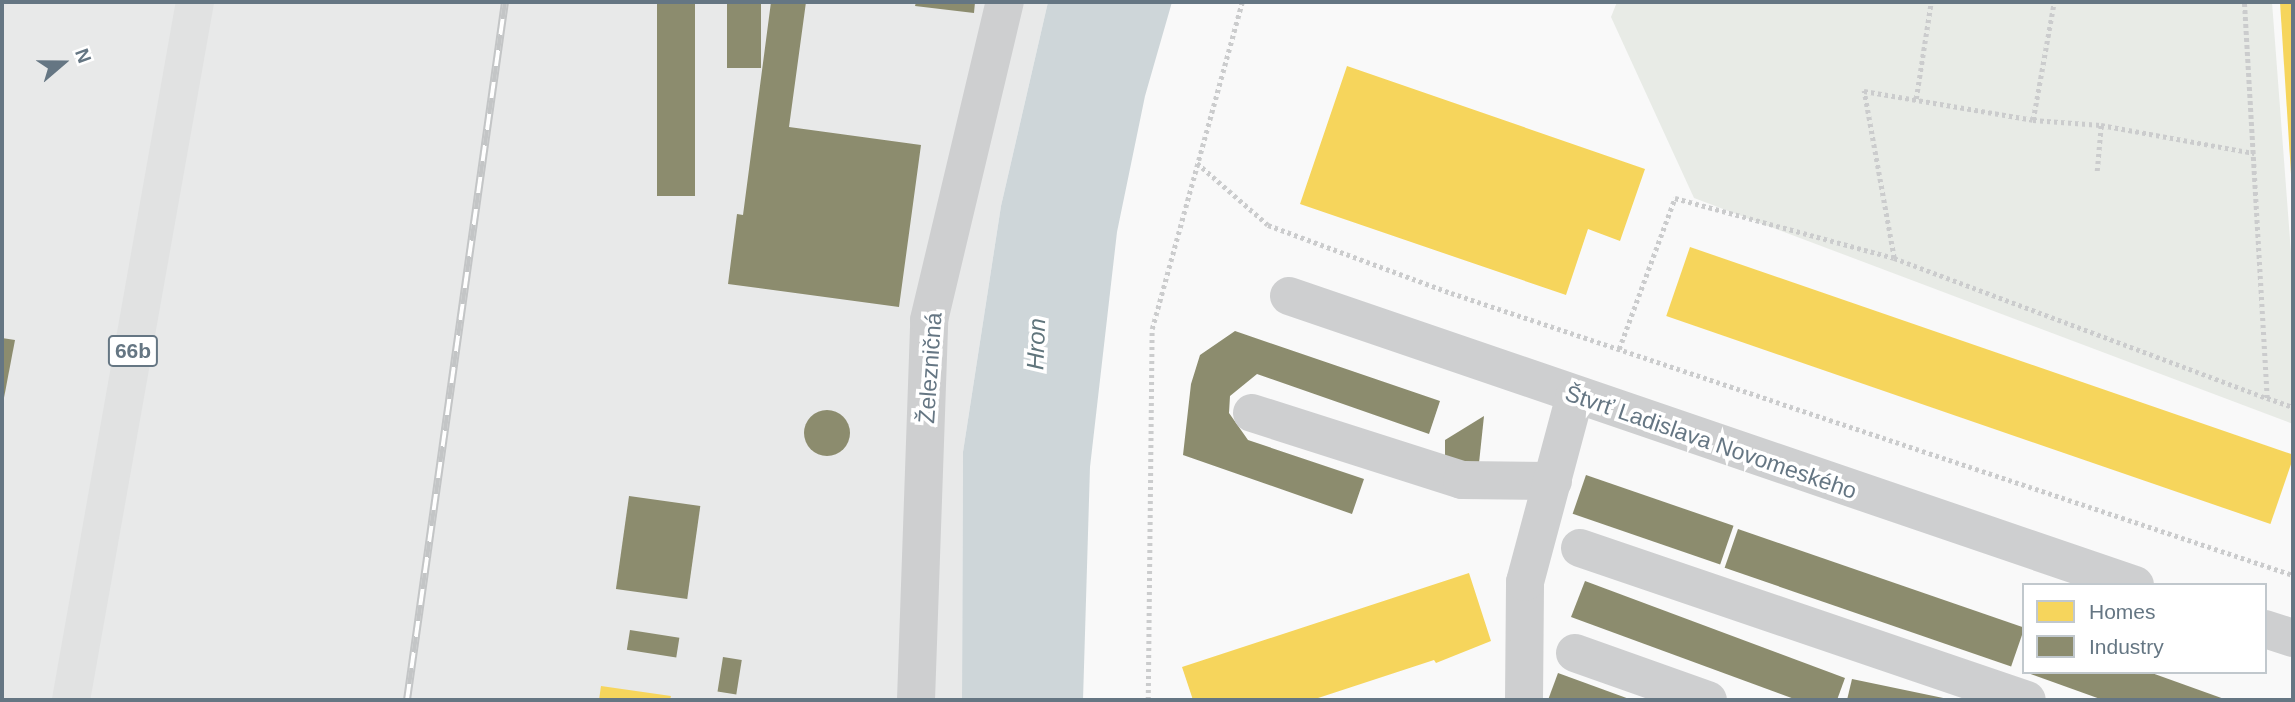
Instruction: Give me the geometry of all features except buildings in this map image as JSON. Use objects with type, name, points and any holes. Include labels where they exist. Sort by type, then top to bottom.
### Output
[{"type":"main road","name":"66b","points":[[71,700],[195,2]]},
{"type":"street","name":"Železničná","points":[[916,700],[929,320],[1004,2]]},
{"type":"street","name":"Štvrť Ladislava Novomeského","points":[[1289,296],[1575,396],[2129,583]]},
{"type":"street","points":[[1524,700],[1525,582],[1575,396]]},
{"type":"street","points":[[1252,413],[1462,480],[1553,481]]},
{"type":"street","points":[[1580,548],[2027,700]]},
{"type":"street","points":[[2267,630],[2293,638]]},
{"type":"street","points":[[1575,653],[1708,700]]},
{"type":"path","points":[[1148,700],[1152,329],[1242,2]]},
{"type":"path","points":[[1916,99],[1931,2]]},
{"type":"path","points":[[2033,120],[2054,2]]},
{"type":"path","points":[[2244,2],[2267,398]]},
{"type":"path","points":[[1894,258],[1864,91],[2033,120],[2101,125],[2254,153]]},
{"type":"path","points":[[2098,171],[2101,125]]},
{"type":"path","points":[[1197,163],[1268,225],[1451,293],[2293,575]]},
{"type":"path","points":[[1619,349],[1675,198],[1894,258],[2293,407]]},
{"type":"shaded area","points":[[2,2],[1048,2],[1001,206],[963,452],[962,700],[2,700]]},
{"type":"shaded area","points":[[1617,2],[2272,2],[2293,279],[2293,424],[1694,198],[1611,17]]},
{"type":"water","name":"Hron","points":[[1048,2],[1172,2],[1145,96],[1117,232],[1090,467],[1083,700],[962,700],[963,452],[1001,206]]},
{"type":"railway","points":[[407,700],[505,2]]}]
